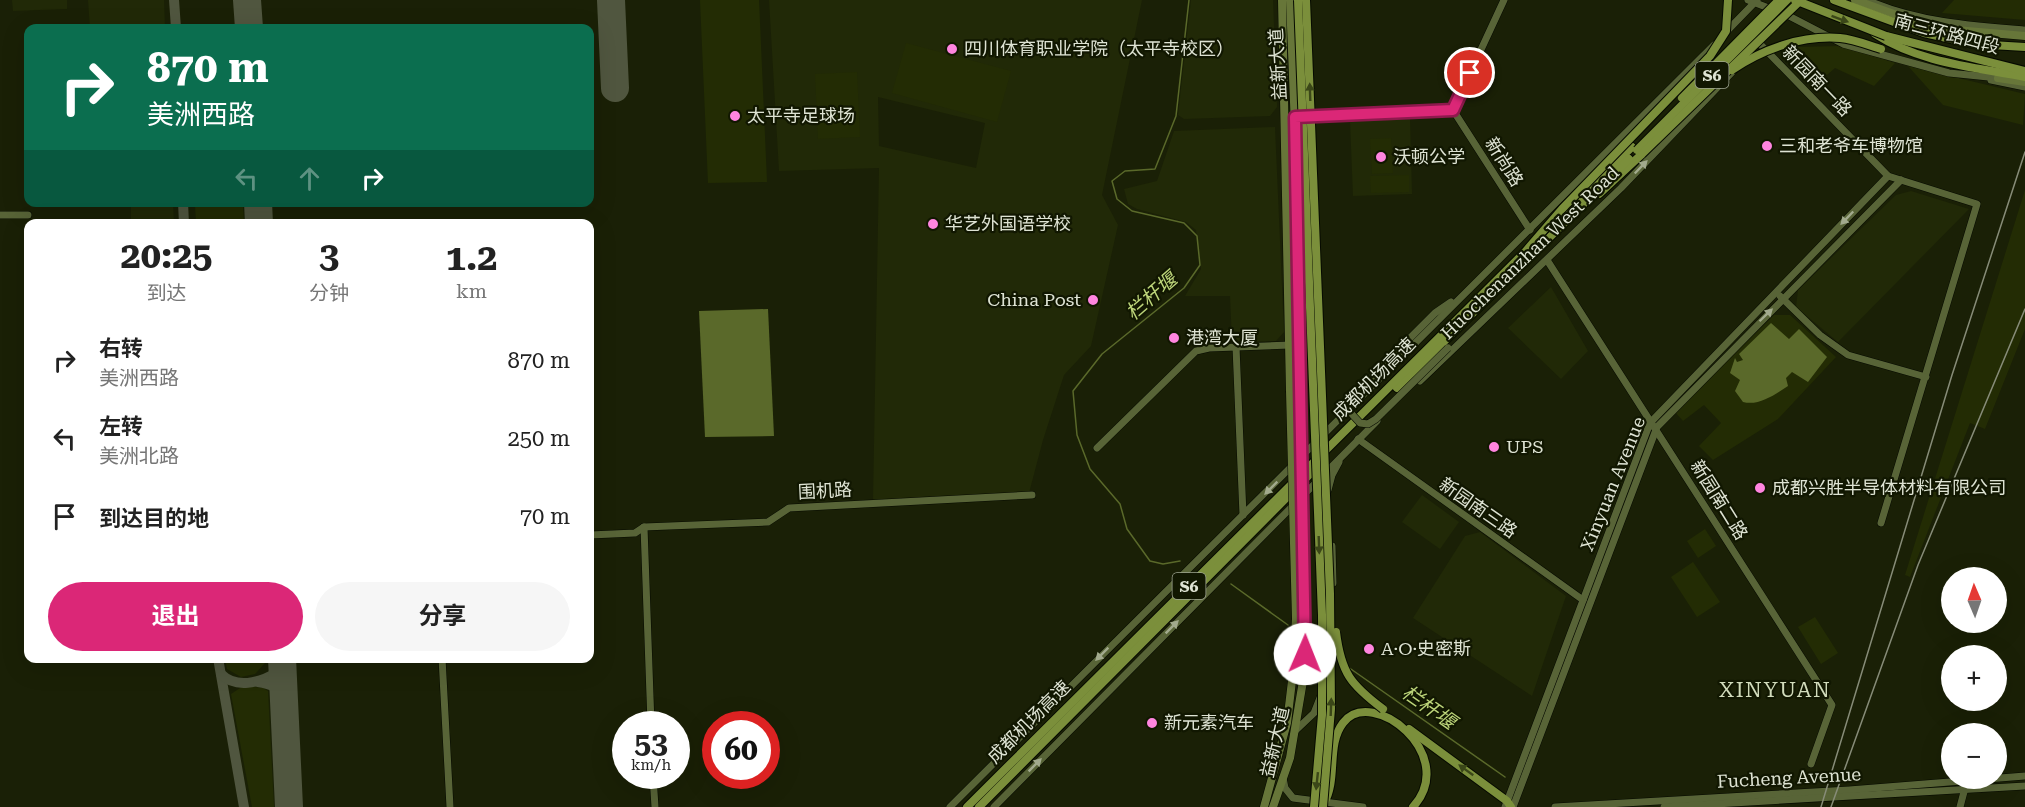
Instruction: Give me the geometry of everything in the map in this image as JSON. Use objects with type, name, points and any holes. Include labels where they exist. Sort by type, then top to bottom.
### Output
[{"type":"highway","points":[[1298,0],[1322,615],[1322,715],[1314,807]]},
{"type":"highway","points":[[1306,0],[1330,594],[1331,709],[1324,805]]},
{"type":"highway","points":[[1525,252],[1562,209],[1710,56],[1726,31],[1728,0]]},
{"type":"highway","name":"成都机场高速","points":[[979,807],[1525,252],[1779,0]]},
{"type":"highway","name":"成都机场高速","points":[[967,807],[1413,368],[1564,223],[1787,0]]},
{"type":"highway","name":"南三环路四段","points":[[1795,0],[1884,37],[2025,71]]},
{"type":"highway","points":[[1564,223],[1618,179],[1714,82],[1803,0]]},
{"type":"highway","name":"南三环路四段","points":[[1834,0],[1924,33],[1974,44],[2025,47]]},
{"type":"highway","points":[[1884,37],[1893,46],[1914,54],[2025,77]]},
{"type":"highway","points":[[1714,82],[1763,52],[1802,40],[1842,38],[1998,78]]},
{"type":"highway","name":"南三环路四段","points":[[1947,38],[2025,41]]},
{"type":"highway","points":[[1330,594],[1343,668],[1354,686],[1412,737],[1426,760],[1425,785],[1413,807]]},
{"type":"highway","points":[[1324,805],[1330,792],[1336,737],[1341,725],[1347,718],[1360,712],[1382,712],[1509,806]]},
{"type":"main road","name":"益新大道","points":[[1264,807],[1287,723],[1296,619],[1282,0]]},
{"type":"main road","name":"益新大道","points":[[1273,807],[1296,730],[1303,681],[1306,618],[1295,117],[1290,0]]},
{"type":"main road","points":[[1855,0],[1933,28],[2025,36]]},
{"type":"main road","points":[[1893,10],[1946,27],[1983,33]]},
{"type":"main road","points":[[1998,78],[2025,82]]},
{"type":"street","points":[[1286,121],[1295,117],[1453,110],[1504,0]]},
{"type":"street","name":"Huochenanzhan West Road","points":[[994,807],[1358,439],[1547,260],[1803,0]]},
{"type":"street","points":[[1868,0],[1893,10],[1950,22],[2025,30]]},
{"type":"street","points":[[950,807],[1530,230],[1753,1],[1789,16],[1843,44],[1965,75],[2025,87]]},
{"type":"street","name":"新园南一路","points":[[1760,44],[1888,176],[1977,204],[1926,377]]},
{"type":"street","points":[[1965,75],[1998,78]]},
{"type":"street","name":"新尚路","points":[[1453,110],[1530,230]]},
{"type":"street","name":"Xinyuan Avenue","points":[[1509,806],[1650,423],[1888,176]]},
{"type":"street","name":"Xinyuan Avenue","points":[[1509,806],[1655,430],[1729,351],[1901,180]]},
{"type":"street","points":[[0,215],[28,215]]},
{"type":"street","name":"新园南二路","points":[[1547,260],[1832,705],[1811,764]]},
{"type":"street","points":[[1468,290],[1435,313],[1351,399],[1350,412],[1360,423],[1368,424],[1376,419],[1479,319],[1497,308]]},
{"type":"street","points":[[1776,292],[1820,335],[1848,355],[1926,377],[1881,523]]},
{"type":"street","points":[[1097,448],[1196,351],[1290,345]]},
{"type":"street","points":[[1236,347],[1243,515]]},
{"type":"street","name":"新园南三路","points":[[1358,439],[1583,600]]},
{"type":"street","points":[[1296,730],[1314,712],[1329,679],[1334,644],[1333,564],[1328,487],[1345,452]]},
{"type":"street","name":"围机路","points":[[594,535],[635,532],[644,527],[768,522],[789,508],[1032,495]]},
{"type":"street","points":[[644,527],[651,711]]},
{"type":"street","points":[[442,663],[450,807]]},
{"type":"street","name":"Fucheng Avenue","points":[[1555,807],[2025,777]]},
{"type":"street","points":[[1283,778],[1285,788],[1293,798],[1363,807]]},
{"type":"street","name":"Fucheng Avenue","points":[[2007,787],[2025,786]]},
{"type":"street","points":[[654,789],[655,807]]},
{"type":"street","name":"Fucheng Avenue","points":[[1664,807],[1949,789]]},
{"type":"street","points":[[1960,807],[1965,789]]},
{"type":"shaded area","points":[[12,0],[67,0],[67,9],[13,11]]},
{"type":"shaded area","points":[[88,0],[164,0],[165,24],[90,24]]},
{"type":"shaded area","name":"太平寺足球场","points":[[700,0],[759,0],[767,182],[708,183]]},
{"type":"shaded area","points":[[769,0],[1142,0],[1102,195],[1118,225],[1091,346],[1064,375],[1029,493],[873,500],[879,168],[779,171]],"holes":[[[878,97],[985,123],[976,168],[879,146]]]},
{"type":"shaded area","points":[[1191,0],[1273,0],[1277,107],[1270,116],[1184,119],[1178,115]]},
{"type":"shaded area","points":[[1954,0],[2025,0],[2025,20],[1942,13]]},
{"type":"shaded area","points":[[906,43],[1011,71],[997,122],[892,93]]},
{"type":"shaded area","points":[[1841,46],[1895,63],[1874,86],[1835,68],[1813,87],[1780,55],[1794,47]]},
{"type":"shaded area","points":[[1908,66],[2025,94],[2023,125],[1943,105]]},
{"type":"shaded area","points":[[857,72],[860,137],[818,139],[815,74]]},
{"type":"shaded area","name":"沃顿公学","points":[[1410,119],[1412,194],[1353,196],[1350,121]]},
{"type":"shaded area","points":[[1275,127],[1284,332],[1276,341],[1232,342],[1230,296],[1185,296],[1201,269],[1196,230],[1186,222],[1137,209],[1128,204],[1124,189],[1157,181],[1174,131]]},
{"type":"shaded area","points":[[1391,138],[1393,173],[1372,174],[1370,139]]},
{"type":"shaded area","points":[[1409,175],[1409,192],[1371,193],[1370,176]]},
{"type":"shaded area","points":[[2025,190],[2025,329],[1985,429],[1970,423],[1910,577],[1905,575]]},
{"type":"shaded area","points":[[1911,191],[1969,209],[1838,342],[1796,307],[1798,290],[1896,195]]},
{"type":"shaded area","points":[[131,207],[173,207],[174,219],[131,219]]},
{"type":"shaded area","points":[[195,207],[243,207],[244,219],[196,219]]},
{"type":"shaded area","points":[[1551,287],[1588,351],[1561,379],[1508,328]]},
{"type":"shaded area","points":[[768,309],[774,436],[705,437],[699,311]]},
{"type":"shaded area","points":[[1774,315],[1790,315],[1836,357],[1778,419],[1713,460],[1699,446],[1721,423],[1704,405],[1683,421],[1675,412]]},
{"type":"shaded area","points":[[1771,323],[1789,339],[1799,329],[1827,357],[1808,382],[1792,372],[1786,378],[1788,386],[1777,393],[1761,401],[1743,402],[1735,391],[1740,380],[1730,373],[1735,358],[1737,362],[1743,360],[1739,354]]},
{"type":"shaded area","points":[[1422,495],[1459,522],[1440,549],[1402,522]]},
{"type":"shaded area","points":[[1705,529],[1716,546],[1698,558],[1687,541]]},
{"type":"shaded area","points":[[1480,532],[1566,596],[1532,696],[1413,618],[1465,536]]},
{"type":"shaded area","points":[[1693,562],[1720,602],[1697,617],[1671,577]]},
{"type":"shaded area","points":[[1815,617],[1838,653],[1821,664],[1798,627]]},
{"type":"shaded area","points":[[226,663],[265,663],[255,674],[241,677],[227,669]]},
{"type":"shaded area","points":[[243,686],[263,688],[268,691],[274,807],[252,807],[231,694]]},
{"type":"waterway","name":"栏杆堰","points":[[1180,561],[1163,564],[1150,561],[1127,529],[1120,504],[1090,469],[1077,435],[1073,391],[1102,354],[1184,288],[1200,265],[1197,236],[1184,223],[1132,211],[1117,199],[1112,181],[1125,171],[1155,169],[1176,116],[1189,0]]},
{"type":"waterway","name":"栏杆堰","points":[[1231,584],[1288,625]]},
{"type":"waterway","name":"栏杆堰","points":[[1348,667],[1505,777]]},
{"type":"taxiway","points":[[174,0],[176,24]]},
{"type":"taxiway","points":[[614,62],[623,75],[617,84],[610,82],[606,74],[614,62]]},
{"type":"taxiway","points":[[183,207],[184,219]]},
{"type":"taxiway","points":[[256,207],[258,212]]},
{"type":"taxiway","points":[[219,663],[244,807]]},
{"type":"taxiway","points":[[221,674],[234,682],[255,682],[276,673],[279,663]]},
{"type":"taxiway","points":[[258,682],[274,687],[284,699]]},
{"type":"runway","points":[[247,0],[249,24]]},
{"type":"runway","points":[[611,0],[615,88]]},
{"type":"runway","points":[[258,207],[259,219]]},
{"type":"runway","points":[[282,663],[289,807]]},
{"type":"railway","points":[[1821,807],[1952,375],[2025,152]]},
{"type":"railway","points":[[1831,807],[1918,565],[2025,309]]},
{"type":"place","name":"四川体育职业学院（太平寺校区）","points":[[952,49]]},
{"type":"place","name":"太平寺足球场","points":[[735,116]]},
{"type":"place","name":"三和老爷车博物馆","points":[[1767,146]]},
{"type":"place","name":"沃顿公学","points":[[1381,157]]},
{"type":"place","name":"华艺外国语学校","points":[[933,224]]},
{"type":"place","name":"China Post","points":[[1093,300]]},
{"type":"place","name":"港湾大厦","points":[[1174,338]]},
{"type":"place","name":"UPS","points":[[1494,447]]},
{"type":"place","name":"成都兴胜半导体材料有限公司","points":[[1760,488]]},
{"type":"place","name":"A·O·史密斯","points":[[1369,649]]},
{"type":"place","name":"新元素汽车","points":[[1152,723]]},
{"type":"district","name":"XINYUAN","points":[[1775,690]]},
{"type":"route","points":[[1305,654],[1299,230],[1295,117],[1453,110],[1470,73]]}]
